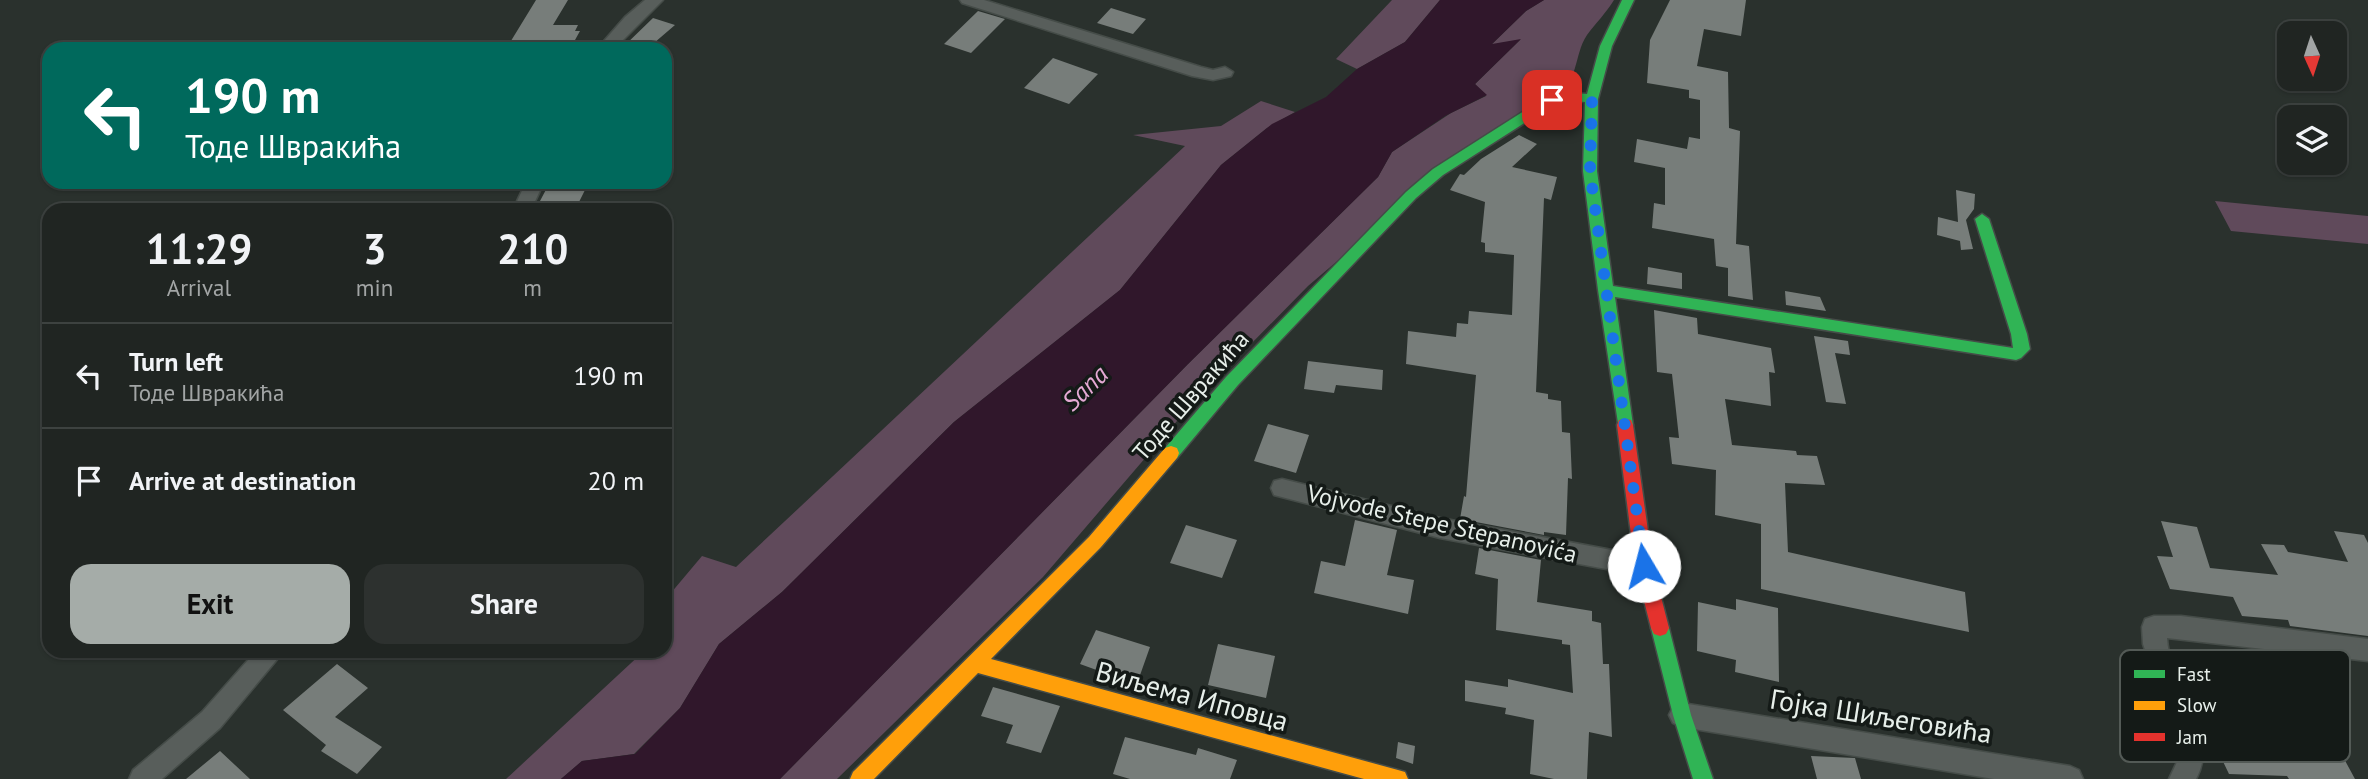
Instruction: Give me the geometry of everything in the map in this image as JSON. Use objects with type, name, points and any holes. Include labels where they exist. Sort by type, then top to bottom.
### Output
[{"type":"street","points":[[611,42],[631,20],[655,0]]},
{"type":"street","points":[[968,0],[1198,72],[1213,75],[1225,72]]},
{"type":"street","points":[[1628,0],[1606,46],[1592,100],[1590,171],[1644,566],[1682,715],[1703,779]]},
{"type":"street","name":"Тоде Швракића","points":[[860,779],[1095,542],[1232,381],[1411,195],[1438,172],[1552,100],[1564,96],[1592,100]]},
{"type":"street","points":[[1605,290],[1883,336],[2016,354],[2020,352],[2021,342],[1982,219]]},
{"type":"street","name":"Vojvode Stepe Stepanovića","points":[[1282,488],[1440,528],[1644,566]]},
{"type":"street","points":[[2156,650],[2154,627],[2368,650]]},
{"type":"street","points":[[142,779],[211,720],[266,658]]},
{"type":"street","name":"Виљема Иповца","points":[[973,663],[1398,779]]},
{"type":"street","name":"Гојка Шиљеговића","points":[[1682,715],[2070,779]]},
{"type":"street","points":[[2182,779],[2189,772],[2190,762]]},
{"type":"shaded area","points":[[1392,0],[1440,0],[1405,42],[1357,69],[1336,59]]},
{"type":"shaded area","points":[[1544,0],[1614,0],[1587,35],[1567,84],[1551,92],[1548,102],[1479,140],[1308,286],[1189,407],[1043,577],[837,779],[780,779],[1188,364],[1378,177],[1392,152],[1451,113],[1486,96],[1475,84],[1520,40],[1491,45],[1526,11]]},
{"type":"shaded area","points":[[1261,101],[1295,112],[1267,128],[1221,165],[1120,290],[954,422],[782,592],[719,644],[680,708],[634,754],[582,761],[561,779],[506,779],[636,658],[672,658],[672,592],[702,556],[736,567],[1185,146],[1133,135],[1221,126]]},
{"type":"shaded area","points":[[2215,201],[2368,216],[2368,244],[2231,231]]},
{"type":"water","name":"Sana","points":[[1440,0],[1544,0],[1526,11],[1492,44],[1521,39],[1475,84],[1487,95],[1445,116],[1392,152],[1378,177],[1188,364],[780,779],[561,779],[582,761],[635,754],[680,708],[719,644],[782,592],[954,422],[1120,290],[1221,165],[1272,124],[1326,97],[1357,69],[1405,42]]},
{"type":"building","points":[[536,0],[568,0],[553,25],[578,25],[575,31],[580,31],[574,42],[510,42]]},
{"type":"building","points":[[1670,0],[1746,0],[1741,36],[1704,29],[1697,66],[1728,72],[1729,128],[1740,131],[1736,244],[1749,246],[1753,300],[1728,296],[1728,268],[1716,266],[1714,239],[1652,228],[1654,203],[1665,205],[1665,168],[1634,162],[1637,139],[1687,149],[1689,137],[1700,139],[1700,100],[1689,98],[1689,90],[1647,83],[1650,40]]},
{"type":"building","points":[[1111,8],[1146,19],[1133,34],[1097,23]]},
{"type":"building","points":[[978,11],[1005,19],[971,53],[944,44]]},
{"type":"building","points":[[653,18],[675,25],[655,42],[628,42]]},
{"type":"building","points":[[1053,58],[1098,74],[1069,104],[1024,88]]},
{"type":"building","points":[[1519,135],[1537,144],[1512,167],[1557,177],[1551,200],[1544,198],[1536,392],[1548,394],[1548,399],[1561,401],[1562,432],[1570,433],[1572,479],[1568,478],[1566,535],[1544,532],[1544,535],[1460,519],[1464,496],[1466,497],[1476,375],[1406,364],[1408,331],[1456,337],[1457,323],[1468,324],[1469,311],[1512,315],[1514,255],[1485,252],[1485,243],[1481,242],[1485,202],[1450,190],[1460,174],[1464,175],[1481,159]]},
{"type":"building","points":[[546,189],[586,189],[579,202],[540,201]]},
{"type":"building","points":[[1956,190],[1975,194],[1974,209],[1966,220],[1973,249],[1961,250],[1960,241],[1937,235],[1938,217],[1958,222]]},
{"type":"building","points":[[1648,267],[1682,273],[1682,289],[1647,284]]},
{"type":"building","points":[[1785,291],[1820,297],[1826,311],[1786,305]]},
{"type":"building","points":[[1654,310],[1697,318],[1698,334],[1771,348],[1775,373],[1769,372],[1771,406],[1725,399],[1732,445],[1796,451],[1797,455],[1817,456],[1825,485],[1785,483],[1788,552],[1965,592],[1969,632],[1761,589],[1761,524],[1715,515],[1716,470],[1672,464],[1669,437],[1679,438],[1672,374],[1657,372]]},
{"type":"building","points":[[1814,336],[1848,341],[1850,355],[1835,353],[1846,404],[1826,402]]},
{"type":"building","points":[[1308,361],[1383,370],[1382,390],[1336,385],[1334,393],[1304,389]]},
{"type":"building","points":[[1268,424],[1309,435],[1296,473],[1254,461]]},
{"type":"building","points":[[1355,520],[1397,530],[1387,575],[1414,580],[1408,614],[1314,593],[1321,561],[1345,566]]},
{"type":"building","points":[[2161,521],[2197,527],[2210,568],[2278,575],[2261,544],[2284,545],[2288,552],[2348,562],[2334,531],[2364,535],[2368,543],[2368,636],[2290,626],[2288,620],[2242,616],[2233,597],[2170,589],[2157,556],[2173,557]]},
{"type":"building","points":[[1186,525],[1237,540],[1222,578],[1170,563]]},
{"type":"building","points":[[1479,548],[1541,560],[1537,602],[1592,611],[1592,621],[1601,623],[1603,664],[1609,664],[1612,737],[1589,732],[1587,779],[1554,779],[1530,774],[1534,720],[1505,714],[1506,708],[1465,701],[1465,680],[1508,687],[1508,679],[1573,693],[1570,645],[1562,644],[1562,640],[1496,630],[1498,579],[1475,574]]},
{"type":"building","points":[[1736,599],[1778,608],[1779,682],[1735,672],[1736,660],[1697,651],[1698,602],[1736,610]]},
{"type":"building","points":[[1096,630],[1150,647],[1139,678],[1110,669],[1102,672],[1080,664]]},
{"type":"building","points":[[1218,644],[1275,656],[1266,698],[1208,685]]},
{"type":"building","points":[[337,664],[368,688],[335,717],[382,747],[357,774],[321,751],[326,745],[283,710]]},
{"type":"building","points":[[993,687],[1060,706],[1041,753],[1006,743],[1013,725],[981,716]]},
{"type":"building","points":[[1125,737],[1196,755],[1198,748],[1237,760],[1230,779],[1130,779],[1113,774]]},
{"type":"building","points":[[1398,742],[1415,746],[1413,764],[1396,758]]},
{"type":"building","points":[[220,751],[250,779],[186,779]]},
{"type":"building","points":[[1811,756],[1855,758],[1861,779],[1817,779]]},
{"type":"building","points":[[2223,762],[2346,762],[2355,779],[2289,779],[2287,776],[2229,774]]},
{"type":"traffic: fast","points":[[1625,425],[1590,171],[1592,99],[1606,46],[1628,0]]},
{"type":"traffic: fast","points":[[1171,453],[1232,381],[1411,195],[1438,172],[1551,100],[1564,96],[1592,99]]},
{"type":"traffic: fast","points":[[1605,290],[2016,354],[2022,349],[2019,334],[1982,219]]},
{"type":"traffic: fast","points":[[1660,628],[1682,715],[1703,779]]},
{"type":"traffic: slow","points":[[860,779],[1095,542],[1171,453]]},
{"type":"traffic: slow","points":[[973,663],[1398,779]]},
{"type":"traffic: jam","points":[[1625,425],[1644,566],[1660,628]]},
{"type":"route","points":[[1552,100],[1564,96],[1592,100],[1590,171],[1618,393],[1644,566]]}]
